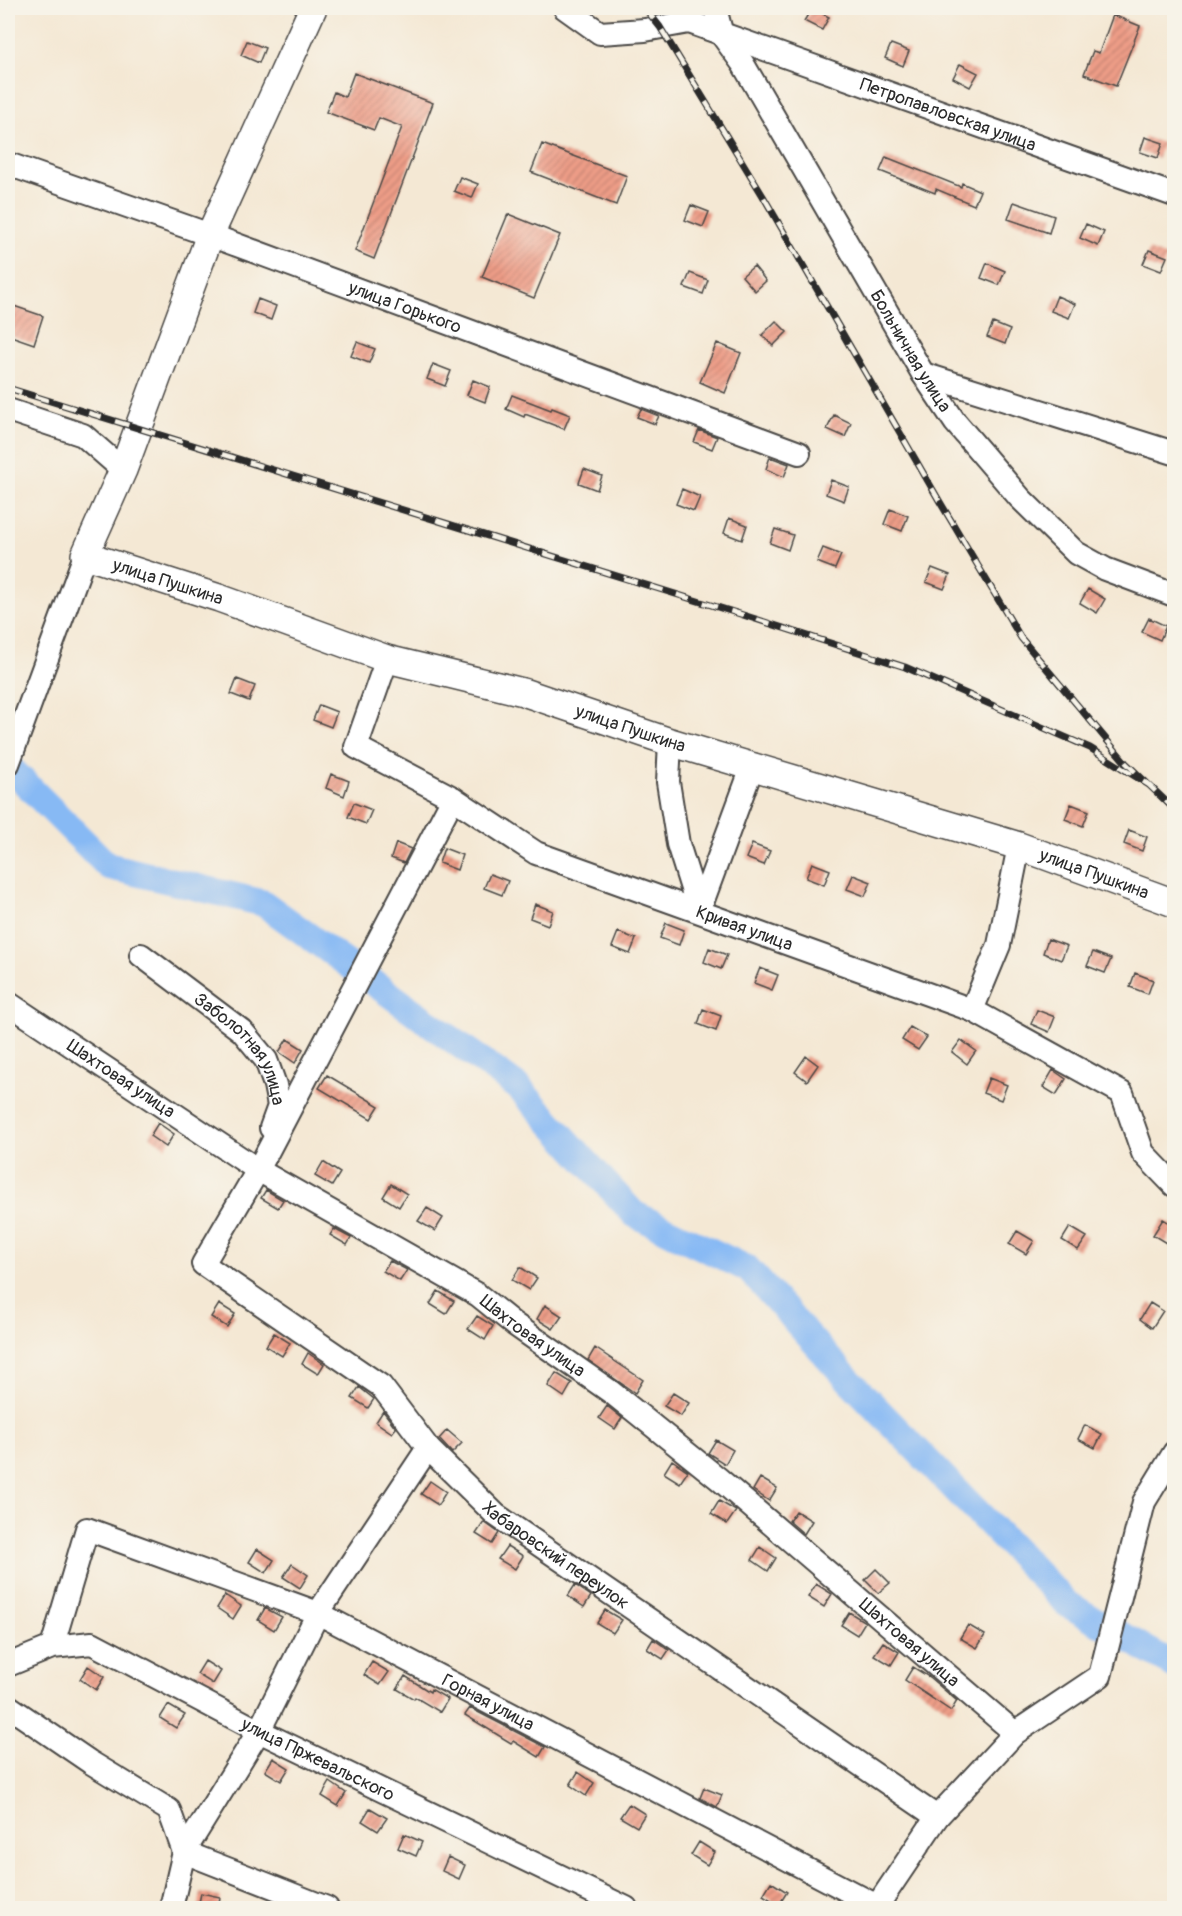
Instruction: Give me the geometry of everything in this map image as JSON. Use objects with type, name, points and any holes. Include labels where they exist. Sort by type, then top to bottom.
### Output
[{"type":"main road","points":[[86,555],[123,470],[210,235],[313,8]]},
{"type":"main road","name":"улица Пушкина","points":[[86,555],[219,598],[387,659],[523,692],[670,742],[1019,846],[1174,903]]},
{"type":"street","name":"Петропавловская улица","points":[[565,8],[600,33],[645,30],[689,22],[1174,195]]},
{"type":"street","name":"Больничная улица","points":[[715,8],[722,34],[743,64],[923,374],[955,422],[1020,498],[1076,553],[1105,569],[1174,595]]},
{"type":"street","name":"улица Горького","points":[[8,164],[210,235],[799,453]]},
{"type":"street","points":[[923,374],[1174,453]]},
{"type":"street","points":[[8,410],[83,435],[123,470]]},
{"type":"street","points":[[8,764],[86,555]]},
{"type":"street","name":"Кривая улица","points":[[387,659],[356,747],[453,798],[536,853],[972,1010],[1122,1093],[1143,1152],[1174,1185]]},
{"type":"street","points":[[670,742],[668,782],[678,844],[699,911]]},
{"type":"street","points":[[699,911],[753,765]]},
{"type":"street","points":[[258,1170],[453,798]]},
{"type":"street","points":[[972,1010],[999,945],[1019,846]]},
{"type":"street","name":"Заболотная улица","points":[[141,956],[242,1031],[266,1060],[275,1085],[279,1106],[258,1170]]},
{"type":"street","name":"Шахтовая улица","points":[[8,1003],[258,1170],[478,1295],[514,1324],[610,1392],[719,1479],[1015,1732]]},
{"type":"street","name":"Хабаровский переулок","points":[[258,1170],[203,1264],[381,1386],[428,1448],[496,1515],[937,1817]]},
{"type":"street","points":[[171,1908],[184,1852],[260,1731],[318,1613],[428,1448]]},
{"type":"street","points":[[877,1907],[937,1817],[1015,1732],[1100,1676],[1144,1502],[1174,1453]]},
{"type":"street","name":"Горная улица","points":[[52,1647],[87,1529],[318,1613],[877,1907]]},
{"type":"street","name":"улица Пржевальского","points":[[8,1665],[52,1647],[92,1643],[260,1731],[626,1908]]},
{"type":"street","points":[[8,1706],[90,1762],[169,1810],[184,1852],[327,1908]]},
{"type":"building","points":[[812,8],[829,17],[822,30],[804,21]]},
{"type":"building","points":[[1113,15],[1140,26],[1116,86],[1084,74],[1093,51],[1099,53]]},
{"type":"building","points":[[247,41],[265,48],[259,63],[241,55]]},
{"type":"building","points":[[891,44],[909,51],[903,66],[885,58]]},
{"type":"building","points":[[960,64],[978,73],[970,87],[953,78]]},
{"type":"building","points":[[354,73],[433,103],[374,259],[355,251],[402,127],[379,118],[374,130],[326,112],[334,92],[345,97]]},
{"type":"building","points":[[1145,137],[1163,143],[1158,158],[1140,152]]},
{"type":"building","points":[[542,144],[627,176],[616,205],[531,172]]},
{"type":"building","points":[[886,157],[961,187],[962,183],[980,191],[974,205],[936,189],[935,193],[880,171]]},
{"type":"building","points":[[460,177],[478,184],[472,198],[454,191]]},
{"type":"building","points":[[1014,202],[1054,216],[1049,233],[1008,219]]},
{"type":"building","points":[[691,205],[709,212],[703,227],[685,220]]},
{"type":"building","points":[[508,214],[560,235],[534,298],[482,277]]},
{"type":"building","points":[[1086,224],[1104,232],[1098,246],[1080,238]]},
{"type":"building","points":[[1149,250],[1167,257],[1161,271],[1143,264]]},
{"type":"building","points":[[987,263],[1005,271],[999,285],[981,278]]},
{"type":"building","points":[[754,266],[766,281],[755,291],[742,276]]},
{"type":"building","points":[[690,273],[708,280],[703,294],[684,287]]},
{"type":"building","points":[[1057,296],[1075,304],[1069,318],[1051,311]]},
{"type":"building","points":[[258,299],[276,306],[271,320],[253,313]]},
{"type":"building","points":[[8,304],[43,316],[34,344],[8,335]]},
{"type":"building","points":[[776,321],[787,332],[773,346],[762,335]]},
{"type":"building","points":[[993,323],[1010,330],[1005,344],[987,337]]},
{"type":"building","points":[[357,342],[375,349],[369,363],[351,356]]},
{"type":"building","points":[[717,343],[741,353],[725,393],[700,382]]},
{"type":"building","points":[[433,364],[451,371],[445,386],[427,379]]},
{"type":"building","points":[[473,380],[490,387],[485,402],[467,395]]},
{"type":"building","points":[[512,395],[570,415],[564,429],[506,409]]},
{"type":"building","points":[[641,409],[659,416],[655,424],[637,417]]},
{"type":"building","points":[[834,415],[851,423],[845,437],[827,429]]},
{"type":"building","points":[[699,430],[717,437],[712,449],[694,442]]},
{"type":"building","points":[[770,457],[789,464],[784,477],[766,469]]},
{"type":"building","points":[[584,469],[602,476],[597,490],[579,483]]},
{"type":"building","points":[[831,480],[849,487],[844,501],[826,494]]},
{"type":"building","points":[[682,489],[700,497],[694,511],[676,504]]},
{"type":"building","points":[[890,509],[908,516],[902,531],[884,524]]},
{"type":"building","points":[[729,518],[747,525],[742,540],[724,533]]},
{"type":"building","points":[[775,529],[793,535],[788,550],[770,543]]},
{"type":"building","points":[[823,548],[841,555],[835,569],[817,562]]},
{"type":"building","points":[[932,568],[950,575],[944,589],[926,582]]},
{"type":"building","points":[[1088,589],[1105,599],[1097,613],[1080,603]]},
{"type":"building","points":[[1149,618],[1166,626],[1160,640],[1142,632]]},
{"type":"building","points":[[237,679],[255,686],[249,701],[231,694]]},
{"type":"building","points":[[319,705],[337,712],[331,727],[313,720]]},
{"type":"building","points":[[331,774],[349,781],[344,796],[326,788]]},
{"type":"building","points":[[354,803],[372,810],[366,824],[348,817]]},
{"type":"building","points":[[1071,804],[1089,811],[1083,826],[1065,819]]},
{"type":"building","points":[[1129,830],[1147,837],[1142,851],[1124,844]]},
{"type":"building","points":[[396,843],[411,849],[404,863],[391,858]]},
{"type":"building","points":[[752,844],[770,851],[764,865],[746,858]]},
{"type":"building","points":[[444,848],[462,855],[457,870],[439,863]]},
{"type":"building","points":[[812,863],[830,870],[824,885],[806,878]]},
{"type":"building","points":[[490,874],[508,881],[502,895],[484,888]]},
{"type":"building","points":[[853,875],[871,882],[865,896],[847,889]]},
{"type":"building","points":[[535,904],[553,911],[548,925],[530,918]]},
{"type":"building","points":[[666,923],[684,930],[679,945],[660,938]]},
{"type":"building","points":[[618,932],[636,939],[630,954],[612,947]]},
{"type":"building","points":[[1048,939],[1067,946],[1061,960],[1043,953]]},
{"type":"building","points":[[709,948],[727,955],[721,969],[704,962]]},
{"type":"building","points":[[1093,952],[1111,959],[1105,973],[1087,966]]},
{"type":"building","points":[[760,968],[778,975],[772,990],[754,983]]},
{"type":"building","points":[[1135,973],[1153,980],[1148,994],[1130,987]]},
{"type":"building","points":[[703,1009],[721,1016],[716,1031],[698,1024]]},
{"type":"building","points":[[1037,1010],[1055,1017],[1049,1032],[1031,1024]]},
{"type":"building","points":[[910,1027],[927,1037],[918,1050],[902,1040]]},
{"type":"building","points":[[287,1039],[303,1049],[295,1063],[279,1052]]},
{"type":"building","points":[[961,1040],[976,1051],[967,1064],[952,1052]]},
{"type":"building","points":[[806,1056],[818,1065],[807,1081],[795,1072]]},
{"type":"building","points":[[1053,1070],[1066,1079],[1056,1095],[1043,1087]]},
{"type":"building","points":[[327,1075],[379,1106],[371,1119],[319,1088]]},
{"type":"building","points":[[989,1078],[1007,1085],[1001,1100],[983,1093]]},
{"type":"building","points":[[158,1123],[174,1134],[166,1147],[150,1136]]},
{"type":"building","points":[[323,1162],[340,1173],[332,1186],[315,1176]]},
{"type":"building","points":[[391,1184],[407,1194],[399,1207],[383,1197]]},
{"type":"building","points":[[266,1190],[283,1200],[278,1208],[261,1198]]},
{"type":"building","points":[[427,1208],[443,1218],[435,1231],[418,1221]]},
{"type":"building","points":[[1163,1219],[1174,1226],[1166,1243],[1153,1235]]},
{"type":"building","points":[[1070,1227],[1087,1237],[1078,1250],[1062,1240]]},
{"type":"building","points":[[334,1229],[351,1238],[347,1245],[330,1235]]},
{"type":"building","points":[[1017,1231],[1034,1241],[1026,1254],[1009,1244]]},
{"type":"building","points":[[390,1261],[407,1270],[400,1281],[383,1271]]},
{"type":"building","points":[[520,1267],[537,1278],[529,1290],[512,1280]]},
{"type":"building","points":[[438,1291],[454,1301],[446,1314],[430,1304]]},
{"type":"building","points":[[1150,1303],[1163,1311],[1152,1328],[1140,1319]]},
{"type":"building","points":[[219,1304],[235,1314],[227,1327],[211,1317]]},
{"type":"building","points":[[545,1305],[562,1316],[553,1329],[537,1319]]},
{"type":"building","points":[[477,1316],[493,1326],[485,1340],[468,1329]]},
{"type":"building","points":[[274,1333],[290,1343],[282,1356],[266,1346]]},
{"type":"building","points":[[595,1348],[643,1380],[635,1393],[588,1360]]},
{"type":"building","points":[[308,1353],[324,1364],[318,1374],[302,1364]]},
{"type":"building","points":[[556,1373],[572,1383],[564,1397],[548,1386]]},
{"type":"building","points":[[359,1387],[374,1399],[368,1408],[352,1398]]},
{"type":"building","points":[[673,1393],[689,1403],[681,1416],[664,1406]]},
{"type":"building","points":[[607,1406],[622,1418],[615,1429],[599,1418]]},
{"type":"building","points":[[383,1411],[396,1428],[392,1433],[376,1422]]},
{"type":"building","points":[[1085,1425],[1102,1434],[1095,1448],[1078,1439]]},
{"type":"building","points":[[447,1430],[462,1443],[452,1453],[439,1439]]},
{"type":"building","points":[[716,1440],[733,1450],[725,1464],[708,1453]]},
{"type":"building","points":[[672,1460],[688,1471],[680,1483],[664,1473]]},
{"type":"building","points":[[760,1478],[777,1488],[769,1501],[753,1490]]},
{"type":"building","points":[[430,1481],[446,1492],[438,1505],[421,1494]]},
{"type":"building","points":[[719,1501],[736,1511],[727,1524],[711,1514]]},
{"type":"building","points":[[796,1511],[812,1521],[804,1534],[789,1521]]},
{"type":"building","points":[[484,1522],[499,1533],[492,1544],[476,1534]]},
{"type":"building","points":[[507,1546],[523,1556],[515,1569],[498,1559]]},
{"type":"building","points":[[760,1547],[776,1558],[768,1571],[752,1560]]},
{"type":"building","points":[[257,1549],[274,1560],[266,1573],[249,1562]]},
{"type":"building","points":[[292,1564],[308,1575],[300,1588],[283,1577]]},
{"type":"building","points":[[876,1569],[890,1583],[878,1593],[865,1580]]},
{"type":"building","points":[[816,1584],[832,1594],[824,1607],[808,1597]]},
{"type":"building","points":[[575,1585],[591,1596],[584,1607],[568,1596]]},
{"type":"building","points":[[225,1595],[241,1606],[233,1619],[217,1608]]},
{"type":"building","points":[[265,1608],[282,1617],[274,1630],[258,1620]]},
{"type":"building","points":[[605,1610],[622,1620],[613,1633],[597,1623]]},
{"type":"building","points":[[849,1612],[865,1622],[857,1635],[841,1625]]},
{"type":"building","points":[[968,1625],[985,1635],[977,1648],[960,1638]]},
{"type":"building","points":[[653,1639],[669,1650],[663,1659],[647,1649]]},
{"type":"building","points":[[883,1642],[899,1652],[891,1665],[874,1655]]},
{"type":"building","points":[[205,1661],[221,1671],[213,1684],[197,1674]]},
{"type":"building","points":[[372,1662],[389,1672],[380,1685],[364,1675]]},
{"type":"building","points":[[88,1666],[104,1677],[96,1690],[80,1679]]},
{"type":"building","points":[[913,1667],[929,1677],[957,1701],[951,1711],[905,1680]]},
{"type":"building","points":[[405,1676],[430,1692],[431,1689],[448,1699],[440,1712],[397,1689]]},
{"type":"building","points":[[168,1705],[185,1715],[176,1728],[160,1718]]},
{"type":"building","points":[[470,1708],[545,1747],[539,1757],[465,1715]]},
{"type":"building","points":[[273,1758],[289,1768],[281,1781],[265,1771]]},
{"type":"building","points":[[578,1772],[594,1783],[586,1796],[570,1785]]},
{"type":"building","points":[[330,1782],[346,1793],[338,1806],[322,1796]]},
{"type":"building","points":[[704,1788],[722,1795],[717,1807],[700,1798]]},
{"type":"building","points":[[629,1804],[645,1814],[637,1827],[620,1817]]},
{"type":"building","points":[[370,1808],[387,1818],[378,1831],[362,1821]]},
{"type":"building","points":[[404,1834],[422,1842],[416,1856],[398,1848]]},
{"type":"building","points":[[699,1842],[715,1852],[707,1865],[691,1855]]},
{"type":"building","points":[[448,1857],[465,1865],[459,1879],[442,1871]]},
{"type":"building","points":[[771,1882],[787,1892],[779,1905],[763,1895]]},
{"type":"building","points":[[201,1893],[220,1897],[218,1908],[198,1908]]},
{"type":"waterway","points":[[8,766],[108,866],[263,903],[518,1087],[634,1214],[748,1269],[843,1374],[1067,1604],[1174,1665]]},
{"type":"railway","points":[[645,8],[660,27],[763,196],[1021,638],[1126,763],[1174,809]]},
{"type":"railway","points":[[8,388],[905,667],[1090,748],[1149,785]]}]
